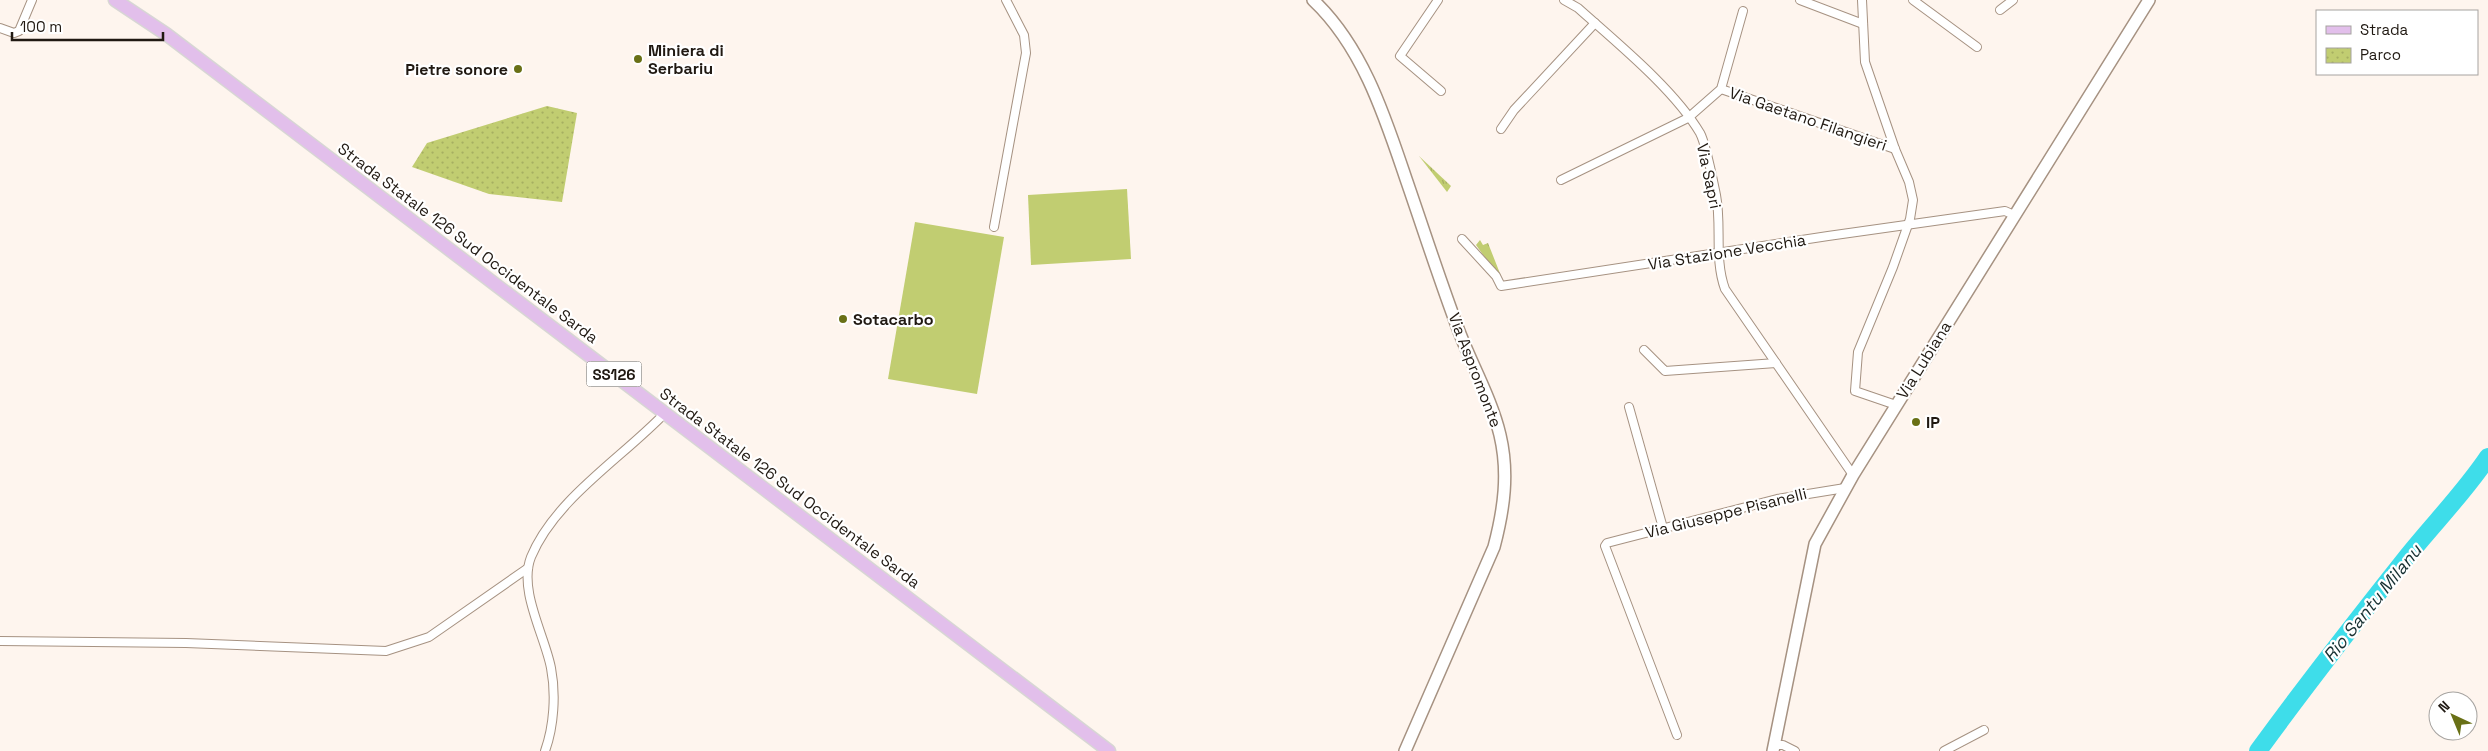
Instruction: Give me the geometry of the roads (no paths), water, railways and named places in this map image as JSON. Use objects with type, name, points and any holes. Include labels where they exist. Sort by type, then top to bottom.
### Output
[{"type":"main road","name":"Strada Statale 126 Sud Occidentale Sarda","points":[[116,0],[166,34],[1109,751]]},
{"type":"street","points":[[0,28],[14,33],[19,31],[32,0]]},
{"type":"street","points":[[994,227],[1026,52],[1024,35],[1006,0]]},
{"type":"street","name":"Via Aspromonte","points":[[1313,0],[1331,19],[1346,42],[1381,106],[1457,328],[1500,434],[1506,471],[1503,512],[1494,547],[1405,751]]},
{"type":"street","points":[[1438,0],[1400,56],[1441,91]]},
{"type":"street","name":"Via Sapri","points":[[1564,0],[1578,8],[1665,88],[1700,134],[1716,196],[1721,278],[1725,289],[1853,475]]},
{"type":"street","points":[[1800,0],[1863,24]]},
{"type":"street","points":[[1862,0],[1865,62],[1895,150],[1909,182],[1913,200],[1907,226],[1893,267],[1858,352],[1855,391],[1896,405]]},
{"type":"street","points":[[1913,0],[1977,47]]},
{"type":"street","points":[[2000,10],[2013,0]]},
{"type":"street","name":"Via Lubiana","points":[[1773,748],[1815,544],[1845,488],[2149,0]]},
{"type":"street","name":"Via Gaetano Filangieri","points":[[1562,180],[1688,118],[1721,89],[1743,12]]},
{"type":"street","points":[[1502,129],[1514,110],[1594,23]]},
{"type":"street","name":"Via Gaetano Filangieri","points":[[1721,89],[1895,150]]},
{"type":"street","name":"Via Stazione Vecchia","points":[[1462,239],[1496,276],[1501,286],[1828,236],[2004,212],[2014,215]]},
{"type":"street","points":[[1644,350],[1665,371],[1776,363]]},
{"type":"street","points":[[1629,407],[1663,528]]},
{"type":"street","points":[[545,751],[552,718],[551,668],[532,605],[528,583],[528,568],[540,540],[583,487],[640,438],[664,413]]},
{"type":"street","name":"Via Giuseppe Pisanelli","points":[[1677,735],[1605,546],[1607,542],[1776,499],[1845,488]]},
{"type":"street","points":[[0,641],[186,643],[386,651],[429,637],[528,568]]},
{"type":"street","points":[[1944,751],[1984,730]]},
{"type":"street","points":[[1773,748],[1783,745],[1797,751]]},
{"type":"waterway","name":"Rio Santu Milanu","points":[[2258,751],[2369,605],[2488,457]]},
{"type":"place","name":"Miniera di Serbariu","points":[[638,59]]},
{"type":"place","name":"Pietre sonore","points":[[518,69]]},
{"type":"place","name":"Sotacarbo","points":[[843,319]]},
{"type":"place","name":"IP","points":[[1916,422]]}]
